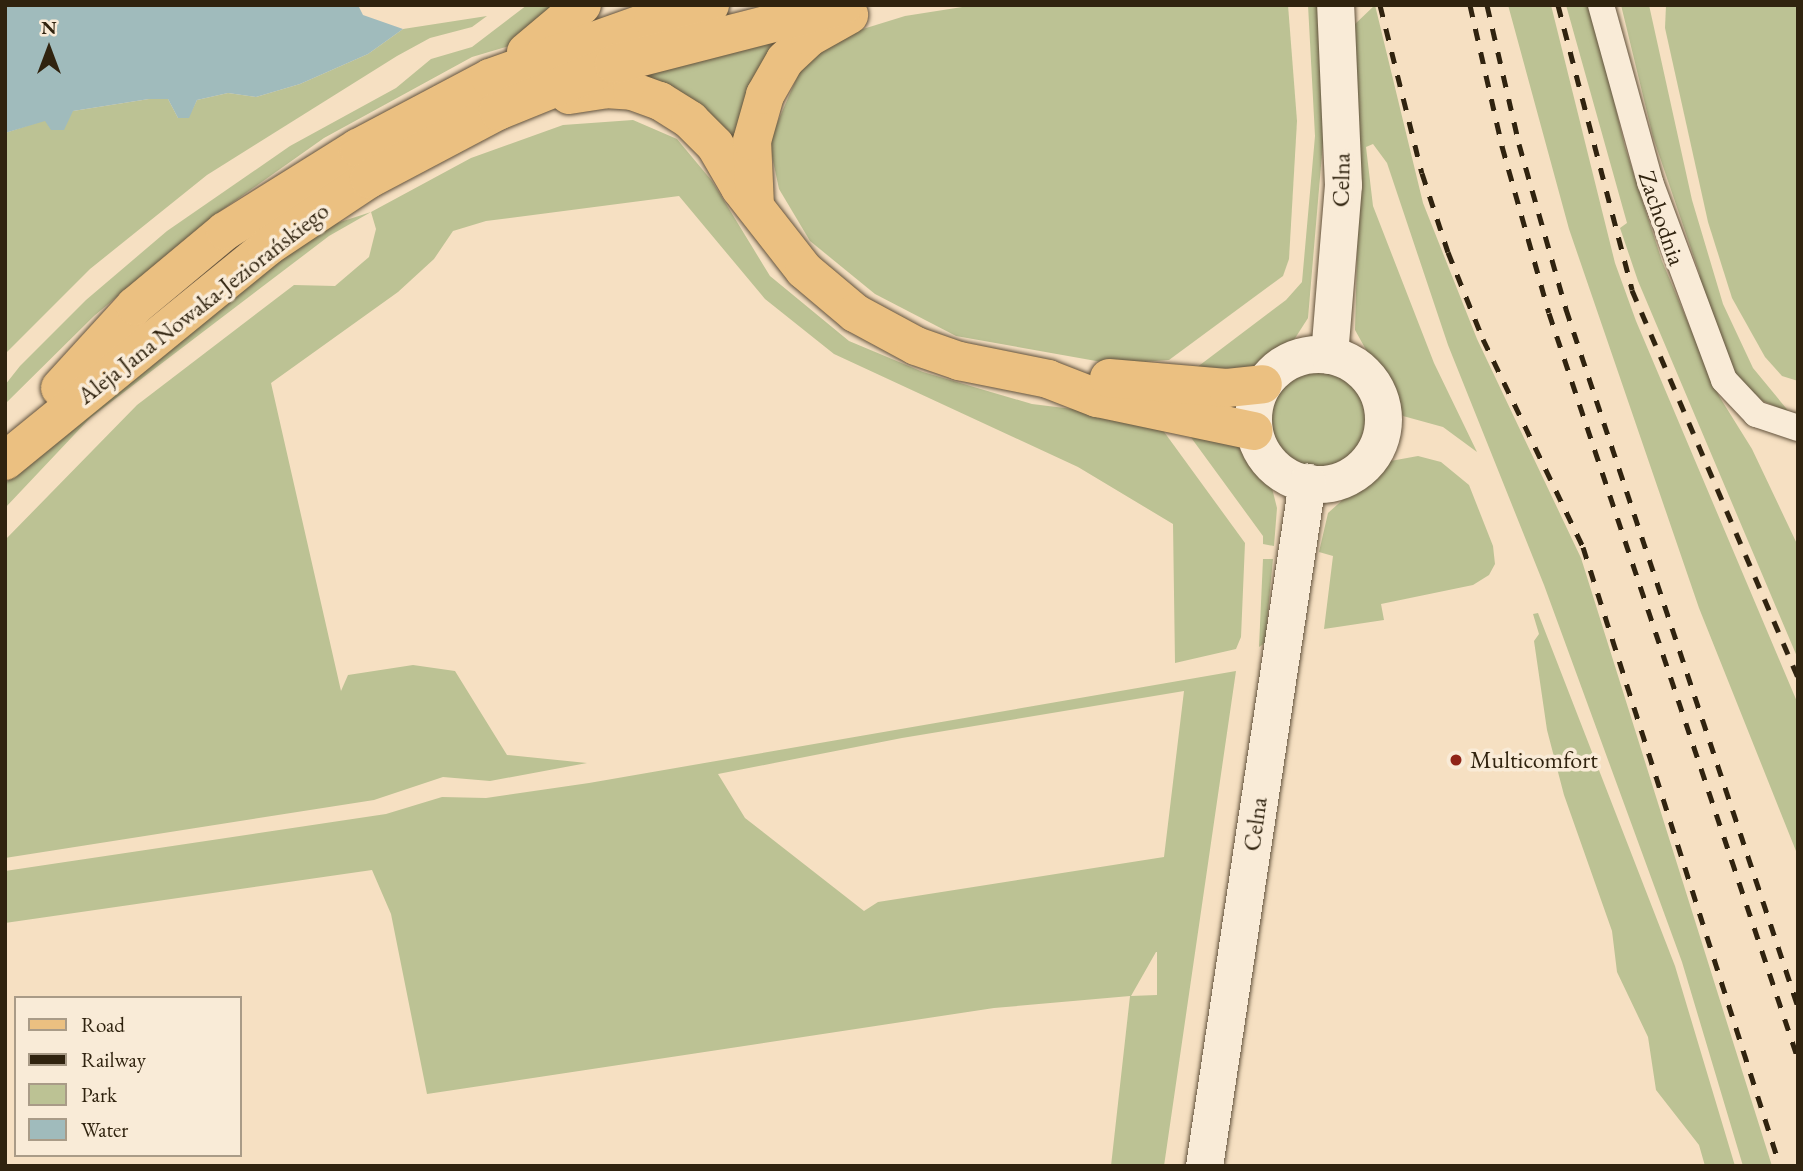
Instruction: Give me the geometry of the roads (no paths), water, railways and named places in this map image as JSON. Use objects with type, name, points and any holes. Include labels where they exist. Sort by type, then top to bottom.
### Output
[{"type":"main road","points":[[494,94],[582,5]]},
{"type":"main road","name":"Aleja Jana Nowaka-Jeziorańskiego","points":[[5,450],[135,306],[225,232],[358,148],[494,94],[640,24],[710,5]]},
{"type":"main road","name":"Aleja Jana Nowaka-Jeziorańskiego","points":[[5,461],[267,247],[494,94],[844,5]]},
{"type":"main road","points":[[755,206],[752,141],[765,95],[785,60],[810,37],[866,5]]},
{"type":"main road","points":[[494,94],[605,89],[660,101],[715,145],[755,206],[804,270],[855,313],[882,330],[959,361],[1048,379],[1097,398],[1254,431]]},
{"type":"main road","points":[[1048,379],[1100,377],[1227,388],[1263,384]]},
{"type":"street","name":"Celna","points":[[1329,355],[1343,185],[1335,5]]},
{"type":"street","name":"Zachodnia","points":[[1601,5],[1629,120],[1704,336],[1724,380],[1756,415],[1798,428]]},
{"type":"street","points":[[1329,355],[1359,368],[1370,380],[1380,398],[1383,426],[1378,445],[1359,469],[1330,483],[1307,482],[1282,473],[1269,461],[1254,431],[1254,407],[1263,384],[1273,372],[1299,357],[1329,355]]},
{"type":"street","name":"Celna","points":[[1204,1166],[1307,482]]},
{"type":"water","points":[[5,5],[358,5],[363,15],[403,29],[368,54],[300,84],[256,97],[228,93],[197,100],[189,118],[178,118],[168,99],[149,99],[73,111],[64,130],[51,130],[45,121],[5,133]]},
{"type":"railway","points":[[1380,5],[1422,173],[1448,252],[1483,339],[1583,547],[1780,1166]]},
{"type":"railway","points":[[1470,5],[1502,146],[1549,313],[1798,1059]]},
{"type":"railway","points":[[1487,5],[1519,144],[1566,309],[1798,1007]]},
{"type":"railway","points":[[1558,5],[1632,290],[1798,677]]},
{"type":"place","name":"Multicomfort","points":[[1456,760]]}]
